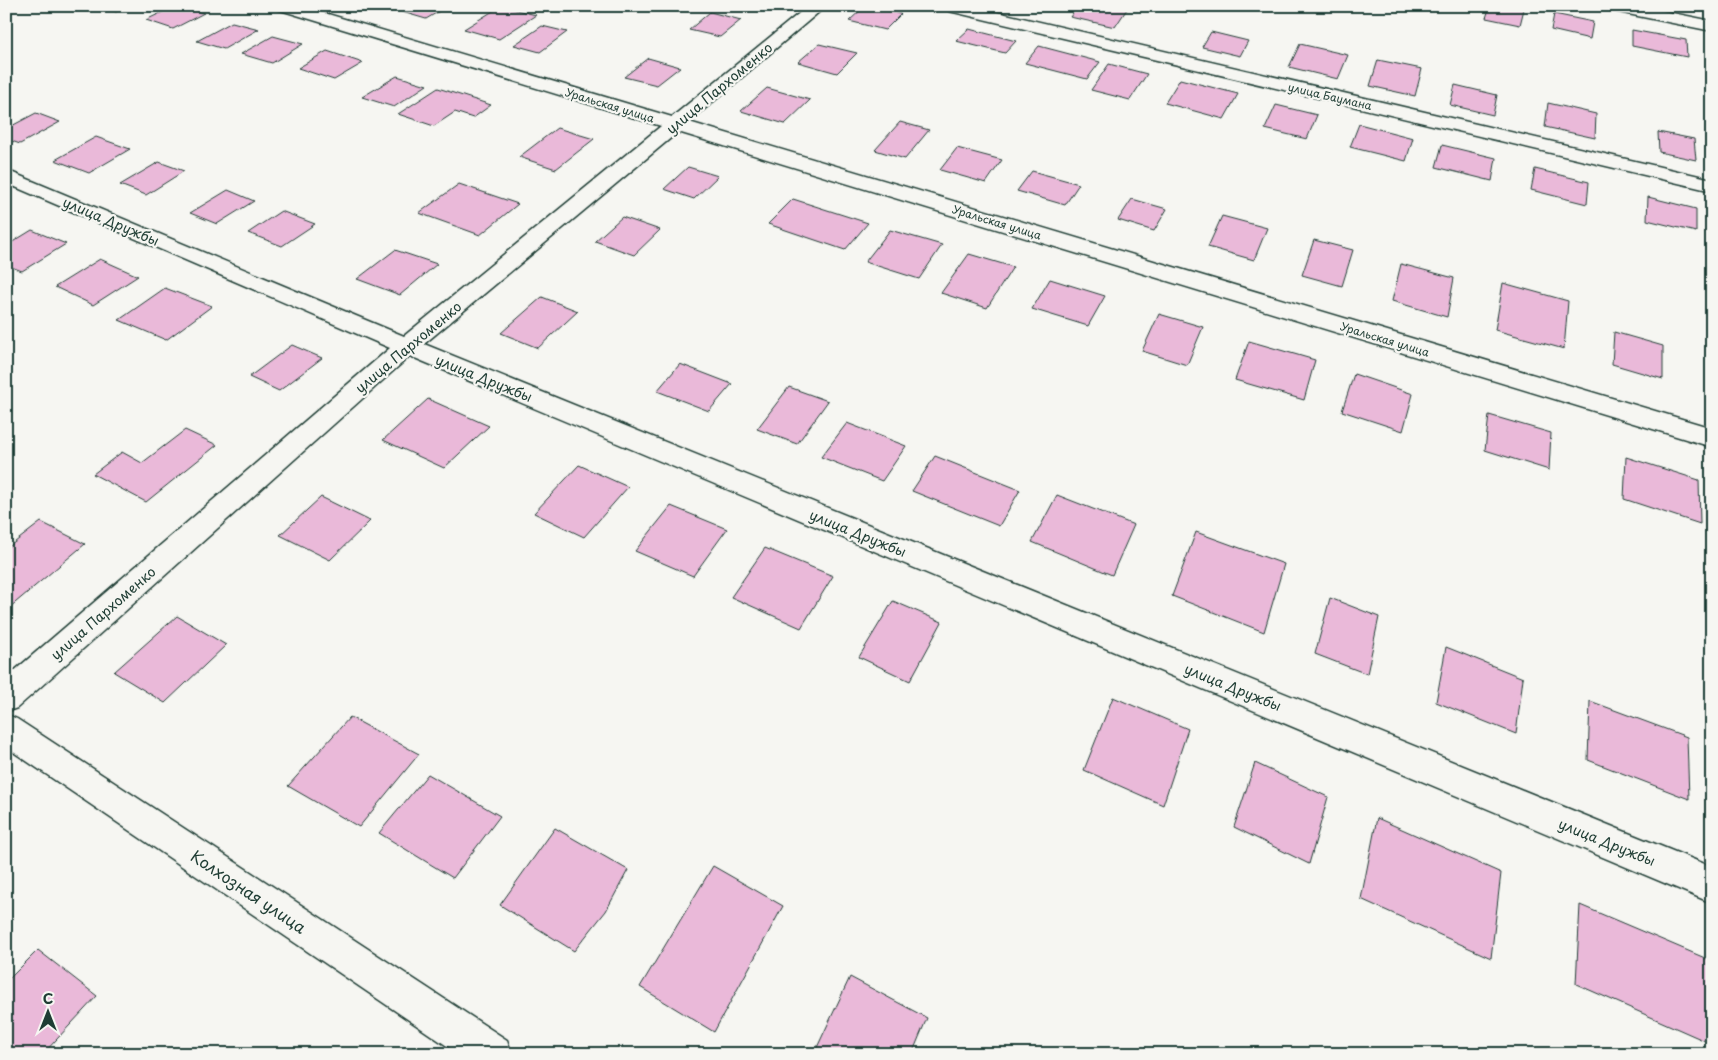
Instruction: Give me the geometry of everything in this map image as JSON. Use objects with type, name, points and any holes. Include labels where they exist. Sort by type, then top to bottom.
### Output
[{"type":"street","name":"Уральская улица","points":[[283,6],[1712,438]]},
{"type":"street","name":"улица Пархоменко","points":[[6,698],[407,346],[818,6]]},
{"type":"street","name":"улица Баумана","points":[[949,6],[1712,185]]},
{"type":"street","points":[[1613,6],[1712,26]]},
{"type":"street","name":"улица Дружбы","points":[[6,176],[407,346],[1712,885]]},
{"type":"street","name":"Колхозная улица","points":[[6,729],[492,1054]]},
{"type":"building","points":[[99,6],[127,6],[116,12]]},
{"type":"building","points":[[175,6],[204,13],[173,29],[146,20]]},
{"type":"building","points":[[396,6],[448,6],[426,19],[392,9]]},
{"type":"building","points":[[501,6],[536,15],[499,39],[464,29]]},
{"type":"building","points":[[865,6],[901,14],[885,30],[849,21]]},
{"type":"building","points":[[1078,6],[1129,6],[1115,27],[1070,17]]},
{"type":"building","points":[[1490,6],[1524,9],[1520,25],[1486,18]]},
{"type":"building","points":[[710,12],[741,20],[720,37],[689,30]]},
{"type":"building","points":[[1554,14],[1593,22],[1590,39],[1551,30]]},
{"type":"building","points":[[232,22],[259,29],[224,49],[197,41]]},
{"type":"building","points":[[542,26],[567,32],[540,52],[514,45]]},
{"type":"building","points":[[969,29],[1016,41],[1005,53],[956,41]]},
{"type":"building","points":[[1632,30],[1686,40],[1687,57],[1632,46]]},
{"type":"building","points":[[1211,32],[1248,41],[1240,56],[1202,47]]},
{"type":"building","points":[[273,36],[303,44],[272,63],[241,54]]},
{"type":"building","points":[[819,44],[857,53],[837,73],[798,62]]},
{"type":"building","points":[[1300,44],[1348,55],[1338,79],[1289,67]]},
{"type":"building","points":[[1039,46],[1100,62],[1087,79],[1025,63]]},
{"type":"building","points":[[327,51],[363,63],[334,80],[298,68]]},
{"type":"building","points":[[648,58],[680,67],[657,85],[624,77]]},
{"type":"building","points":[[1378,60],[1422,69],[1415,96],[1370,86]]},
{"type":"building","points":[[1109,64],[1147,74],[1130,100],[1091,90]]},
{"type":"building","points":[[397,76],[427,85],[394,107],[362,97]]},
{"type":"building","points":[[1180,79],[1238,94],[1224,119],[1165,103]]},
{"type":"building","points":[[1455,85],[1497,95],[1493,115],[1450,105]]},
{"type":"building","points":[[438,88],[491,105],[473,118],[455,112],[434,126],[398,114]]},
{"type":"building","points":[[767,88],[810,100],[785,124],[741,111]]},
{"type":"building","points":[[1548,103],[1596,114],[1595,138],[1545,127]]},
{"type":"building","points":[[1276,105],[1317,115],[1307,139],[1265,129]]},
{"type":"building","points":[[36,113],[60,122],[20,144],[6,139],[6,129]]},
{"type":"building","points":[[900,122],[929,130],[905,159],[875,150]]},
{"type":"building","points":[[1359,124],[1413,138],[1406,161],[1350,147]]},
{"type":"building","points":[[557,128],[594,139],[556,169],[519,157]]},
{"type":"building","points":[[1658,132],[1694,139],[1696,160],[1659,152]]},
{"type":"building","points":[[96,137],[130,149],[89,173],[55,160]]},
{"type":"building","points":[[1442,145],[1496,158],[1492,181],[1436,167]]},
{"type":"building","points":[[957,148],[1002,160],[986,183],[940,170]]},
{"type":"building","points":[[159,162],[184,171],[146,195],[120,185]]},
{"type":"building","points":[[688,167],[718,176],[694,199],[664,189]]},
{"type":"building","points":[[1535,169],[1589,182],[1587,204],[1531,190]]},
{"type":"building","points":[[1032,171],[1079,184],[1065,205],[1017,191]]},
{"type":"building","points":[[459,184],[518,204],[480,235],[419,213]]},
{"type":"building","points":[[228,190],[254,201],[217,224],[190,213]]},
{"type":"building","points":[[1648,197],[1696,209],[1696,232],[1647,220]]},
{"type":"building","points":[[793,199],[868,223],[845,250],[768,224]]},
{"type":"building","points":[[1132,199],[1167,209],[1154,231],[1118,220]]},
{"type":"building","points":[[281,211],[315,224],[282,246],[248,233]]},
{"type":"building","points":[[1222,216],[1267,228],[1254,260],[1208,247]]},
{"type":"building","points":[[622,217],[660,230],[634,255],[595,241]]},
{"type":"building","points":[[32,230],[66,244],[22,271],[6,265],[6,246]]},
{"type":"building","points":[[890,230],[942,245],[919,279],[865,262]]},
{"type":"building","points":[[1314,240],[1353,250],[1342,286],[1302,275]]},
{"type":"building","points":[[395,250],[437,264],[400,295],[357,279]]},
{"type":"building","points":[[969,254],[1013,267],[987,308],[941,293]]},
{"type":"building","points":[[100,259],[138,276],[93,305],[55,287]]},
{"type":"building","points":[[1401,264],[1454,278],[1447,317],[1392,301]]},
{"type":"building","points":[[1050,279],[1105,296],[1088,326],[1032,309]]},
{"type":"building","points":[[1503,283],[1568,301],[1564,349],[1495,330]]},
{"type":"building","points":[[165,288],[212,306],[166,340],[119,320]]},
{"type":"building","points":[[542,297],[578,311],[538,348],[501,333]]},
{"type":"building","points":[[1159,314],[1203,327],[1187,365],[1142,351]]},
{"type":"building","points":[[1614,332],[1663,346],[1663,379],[1612,364]]},
{"type":"building","points":[[1249,341],[1315,360],[1304,400],[1235,380]]},
{"type":"building","points":[[292,345],[322,358],[279,391],[249,377]]},
{"type":"building","points":[[680,364],[732,384],[709,411],[657,391]]},
{"type":"building","points":[[1354,374],[1413,394],[1403,431],[1342,411]]},
{"type":"building","points":[[789,387],[828,401],[797,444],[757,429]]},
{"type":"building","points":[[428,399],[489,426],[444,468],[383,440]]},
{"type":"building","points":[[1489,415],[1551,433],[1549,470],[1485,450]]},
{"type":"building","points":[[847,423],[906,446],[882,481],[821,457]]},
{"type":"building","points":[[185,430],[217,445],[146,502],[93,474],[122,452],[142,463]]},
{"type":"building","points":[[935,456],[1020,490],[999,526],[912,491]]},
{"type":"building","points":[[1626,457],[1699,480],[1700,524],[1624,499]]},
{"type":"building","points":[[579,465],[628,487],[584,537],[534,513]]},
{"type":"building","points":[[1057,495],[1134,525],[1112,575],[1032,542]]},
{"type":"building","points":[[321,497],[370,521],[330,560],[280,535]]},
{"type":"building","points":[[671,506],[727,529],[693,576],[635,551]]},
{"type":"building","points":[[41,522],[85,544],[9,608],[6,606],[6,549]]},
{"type":"building","points":[[1196,532],[1284,564],[1264,632],[1172,596]]},
{"type":"building","points":[[765,548],[833,576],[801,628],[731,597]]},
{"type":"building","points":[[1330,598],[1379,617],[1367,674],[1315,654]]},
{"type":"building","points":[[893,601],[942,622],[910,681],[859,657]]},
{"type":"building","points":[[177,616],[226,645],[165,703],[114,672]]},
{"type":"building","points":[[1446,647],[1523,678],[1516,734],[1436,702]]},
{"type":"building","points":[[1113,697],[1188,729],[1163,805],[1084,770]]},
{"type":"building","points":[[1590,701],[1687,737],[1689,799],[1588,760]]},
{"type":"building","points":[[350,717],[419,754],[359,827],[288,786]]},
{"type":"building","points":[[1255,763],[1328,797],[1309,864],[1234,827]]},
{"type":"building","points":[[428,774],[500,816],[453,878],[379,833]]},
{"type":"building","points":[[1377,818],[1501,873],[1491,958],[1361,899]]},
{"type":"building","points":[[555,828],[628,870],[606,911],[574,951],[500,905]]},
{"type":"building","points":[[713,866],[783,906],[714,1032],[640,987]]},
{"type":"building","points":[[1580,905],[1712,961],[1712,1044],[1576,984]]},
{"type":"building","points":[[38,950],[97,996],[43,1054],[6,1054],[6,982]]},
{"type":"building","points":[[850,977],[927,1018],[912,1054],[814,1054]]}]
